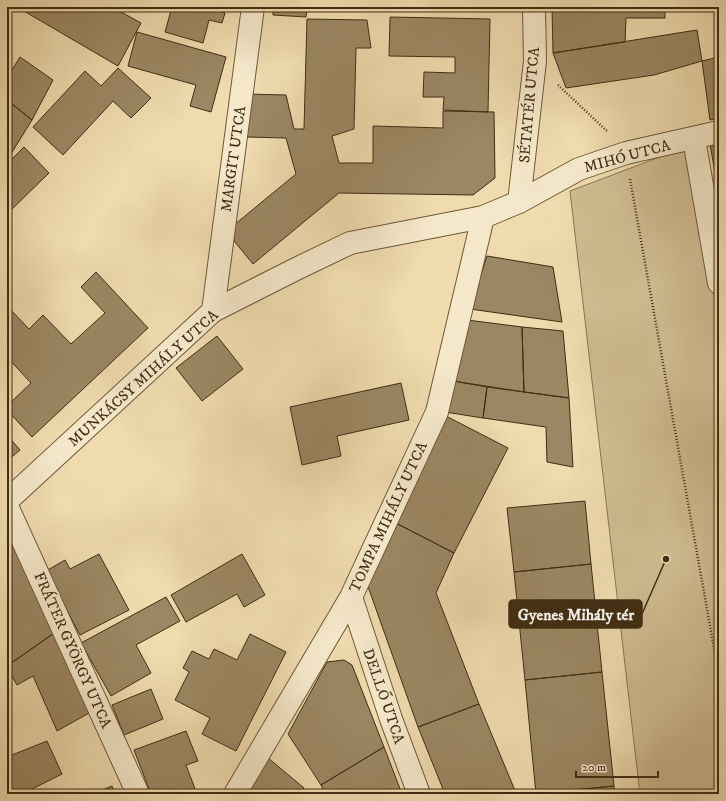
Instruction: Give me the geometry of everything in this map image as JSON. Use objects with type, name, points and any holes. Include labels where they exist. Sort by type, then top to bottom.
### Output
[{"type":"street","name":"MARGIT UTCA","points":[[213,311],[253,7]]},
{"type":"street","name":"SÉTATÉR UTCA","points":[[519,202],[535,61],[534,7]]},
{"type":"street","name":"MIHÓ UTCA","points":[[519,202],[578,169],[626,153],[694,139],[719,132]]},
{"type":"street","points":[[694,139],[719,283]]},
{"type":"street","name":"MUNKÁCSY MIHÁLY UTCA","points":[[7,501],[213,311],[350,243],[483,217],[519,202]]},
{"type":"street","name":"TOMPA MIHÁLY UTCA","points":[[235,794],[350,597],[437,412],[483,217]]},
{"type":"street","name":"FRÁTER GYÖRGY UTCA","points":[[7,506],[138,794]]},
{"type":"street","name":"DELLŐ UTCA","points":[[350,597],[391,719],[419,794]]},
{"type":"path","points":[[535,61],[575,103],[601,124],[626,153],[719,676]]},
{"type":"shaded area","points":[[689,146],[719,324],[719,794],[640,794],[570,191]]},
{"type":"building","points":[[17,7],[112,7],[141,23],[118,66]]},
{"type":"building","points":[[172,7],[205,7],[225,13],[222,23],[209,20],[203,43],[165,32]]},
{"type":"building","points":[[273,7],[307,7],[306,17],[273,15]]},
{"type":"building","points":[[552,7],[665,7],[665,18],[626,18],[625,42],[553,53]]},
{"type":"building","points":[[390,17],[490,19],[488,112],[443,110],[444,97],[423,97],[424,72],[455,73],[455,57],[389,56]]},
{"type":"building","points":[[307,19],[367,20],[371,48],[356,48],[354,129],[332,136],[339,163],[373,163],[373,126],[443,128],[443,111],[494,112],[495,178],[473,195],[339,193],[253,264],[234,241],[234,225],[296,174],[286,138],[247,137],[247,94],[286,95],[294,129],[304,129]]},
{"type":"building","points":[[697,30],[702,61],[654,75],[566,88],[553,53]]},
{"type":"building","points":[[137,32],[226,57],[211,112],[190,106],[196,85],[128,66]]},
{"type":"building","points":[[20,57],[53,80],[32,120],[7,100],[7,78]]},
{"type":"building","points":[[719,57],[719,118],[710,120],[702,61]]},
{"type":"building","points":[[118,68],[151,98],[131,118],[113,101],[63,155],[33,127],[85,71],[101,86]]},
{"type":"building","points":[[7,100],[32,120],[9,157],[7,155]]},
{"type":"building","points":[[719,142],[719,196],[710,144]]},
{"type":"building","points":[[24,147],[49,173],[7,214],[7,164]]},
{"type":"building","points":[[487,256],[553,267],[562,322],[470,309]]},
{"type":"building","points":[[96,272],[148,328],[32,437],[7,410],[7,406],[31,383],[7,357],[7,306],[29,329],[43,315],[71,344],[105,313],[81,287]]},
{"type":"building","points":[[467,320],[522,327],[524,392],[453,381]]},
{"type":"building","points":[[522,327],[563,331],[569,398],[524,392]]},
{"type":"building","points":[[217,336],[243,369],[202,401],[176,368]]},
{"type":"building","points":[[453,381],[487,387],[483,418],[445,412]]},
{"type":"building","points":[[401,383],[409,420],[337,436],[341,456],[302,465],[290,407]]},
{"type":"building","points":[[487,387],[569,398],[573,467],[547,462],[546,427],[483,418]]},
{"type":"building","points":[[442,414],[508,448],[454,553],[392,521]]},
{"type":"building","points":[[7,435],[20,450],[7,461]]},
{"type":"building","points":[[585,501],[591,564],[514,572],[507,508]]},
{"type":"building","points":[[392,521],[454,553],[436,593],[479,704],[418,727],[366,581]]},
{"type":"building","points":[[7,535],[57,631],[7,666]]},
{"type":"building","points":[[99,554],[129,610],[80,635],[46,571],[65,560],[70,569]]},
{"type":"building","points":[[242,554],[265,595],[244,607],[237,594],[186,622],[171,595]]},
{"type":"building","points":[[591,564],[602,672],[525,680],[514,572]]},
{"type":"building","points":[[166,597],[180,621],[136,645],[151,673],[111,696],[81,643]]},
{"type":"building","points":[[57,631],[91,712],[57,731],[33,676],[17,685],[7,666]]},
{"type":"building","points":[[250,634],[286,652],[236,751],[202,734],[210,718],[175,700],[189,672],[183,668],[192,651],[209,659],[214,649],[237,660]]},
{"type":"building","points":[[344,660],[352,665],[384,747],[321,785],[288,734],[327,662]]},
{"type":"building","points":[[602,672],[614,786],[536,794],[525,680]]},
{"type":"building","points":[[151,689],[163,719],[124,735],[112,705]]},
{"type":"building","points":[[479,704],[516,793],[445,794],[418,727]]},
{"type":"building","points":[[186,731],[198,761],[186,765],[197,794],[151,794],[134,750]]},
{"type":"building","points":[[47,741],[62,774],[22,794],[7,794],[7,757]]},
{"type":"building","points":[[384,747],[402,794],[325,794],[321,785]]},
{"type":"building","points":[[267,757],[304,788],[300,794],[245,794]]},
{"type":"building","points":[[112,786],[115,794],[93,794]]},
{"type":"building","points":[[614,786],[615,794],[551,794],[551,792]]},
{"type":"place","name":"Gyenes Mihály tér","points":[[666,559]]}]
